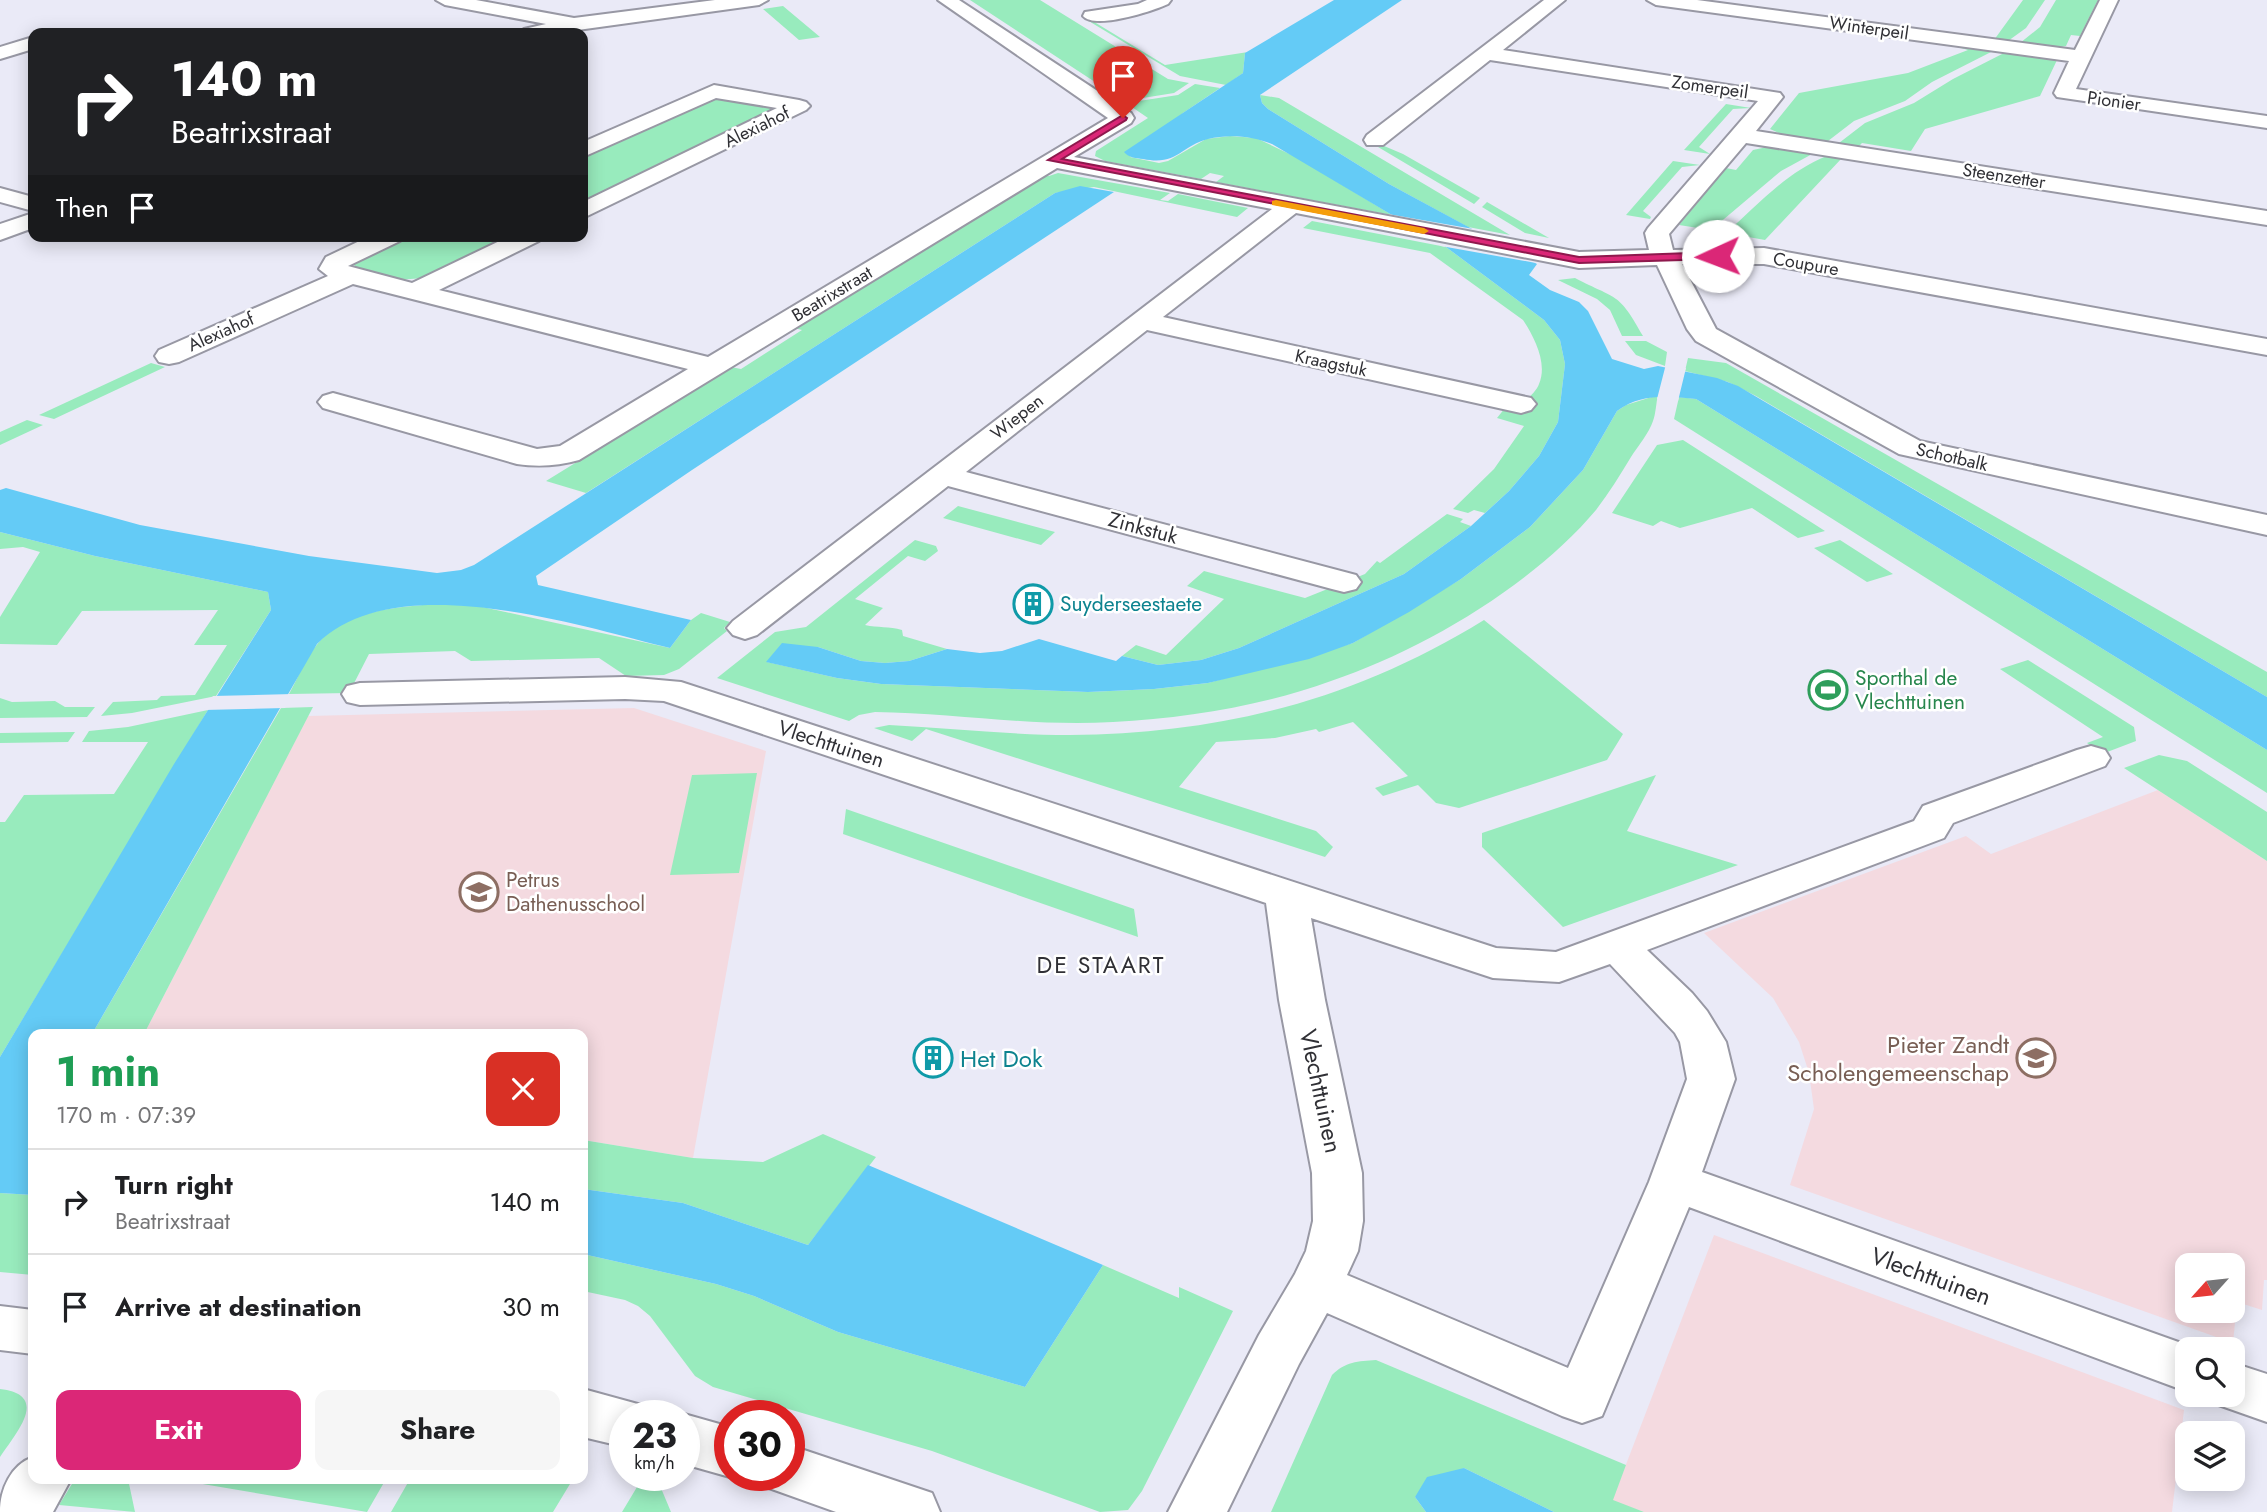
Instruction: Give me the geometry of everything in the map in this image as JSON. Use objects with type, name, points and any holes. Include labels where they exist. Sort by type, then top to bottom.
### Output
[{"type":"street","points":[[445,0],[577,23]]},
{"type":"street","points":[[554,28],[758,0]]},
{"type":"street","name":"Beatrixstraat","points":[[333,401],[517,455],[556,457],[579,449],[1123,118],[947,0]]},
{"type":"street","points":[[1092,16],[1142,9],[1162,0]]},
{"type":"street","points":[[1375,141],[1556,0]]},
{"type":"street","name":"Winterpeil","points":[[1656,0],[2082,57]]},
{"type":"street","name":"Pionier","points":[[2109,0],[2064,93],[2267,122]]},
{"type":"street","points":[[0,32],[28,40]]},
{"type":"street","points":[[0,53],[28,43]]},
{"type":"street","name":"Zomerpeil","points":[[1487,54],[1773,97],[1659,230],[1657,242],[1665,257]]},
{"type":"street","name":"Alexiahof","points":[[588,148],[714,91],[799,106],[588,209]]},
{"type":"street","name":"Steenzetter","points":[[1740,135],[2267,218]]},
{"type":"street","name":"Coupure","points":[[1053,160],[1586,261],[1764,256],[2267,347]]},
{"type":"street","points":[[0,195],[28,203]]},
{"type":"street","name":"Wiepen","points":[[745,628],[1290,206]]},
{"type":"street","points":[[0,233],[28,222]]},
{"type":"street","points":[[379,242],[332,266],[335,271],[713,367]]},
{"type":"street","points":[[415,292],[518,242]]},
{"type":"street","name":"Schotbalk","points":[[1665,257],[1682,285],[1703,332],[1910,448],[2267,525]]},
{"type":"street","name":"Alexiahof","points":[[169,356],[351,275]]},
{"type":"street","name":"Kraagstuk","points":[[1142,321],[1521,404]]},
{"type":"street","name":"Zinkstuk","points":[[943,475],[1343,582]]},
{"type":"street","name":"Vlechttuinen","points":[[360,694],[625,688],[668,690],[1493,963],[1559,967],[1930,828],[1937,815],[2091,758]]},
{"type":"street","name":"Vlechttuinen","points":[[1197,1512],[1272,1362],[1316,1285],[1332,1251],[1338,1221],[1338,1173],[1302,1000],[1286,894]]},
{"type":"street","points":[[1316,1285],[1582,1399],[1674,1182],[1711,1079],[1710,1064],[1703,1042],[1690,1022],[1676,1004],[1616,945]]},
{"type":"street","name":"Vlechttuinen","points":[[1674,1182],[2175,1364]]},
{"type":"street","points":[[0,1328],[28,1331]]},
{"type":"street","points":[[2245,1390],[2267,1398]]},
{"type":"street","points":[[588,1414],[609,1419]]},
{"type":"street","points":[[805,1475],[912,1512]]},
{"type":"street","points":[[20,1512],[39,1484]]},
{"type":"shaded area","name":"Petrus Dathenusschool","points":[[634,708],[766,751],[693,1158],[588,1141],[588,1029],[147,1029],[308,716]]},
{"type":"shaded area","name":"Pieter Zandt Scholengemeenschap","points":[[2158,790],[2267,861],[2267,1280],[2264,1280],[2262,1310],[2245,1305],[2245,1253],[2175,1253],[2175,1322],[1790,1185],[1814,1109],[1809,1073],[1799,1042],[1773,998],[1704,933],[1966,836],[1991,854]]},
{"type":"shaded area","points":[[1714,1235],[2184,1410],[2183,1421],[2175,1421],[2175,1486],[2172,1512],[1644,1512],[1612,1501]]},
{"type":"shaded area","name":"Pieter Zandt Scholengemeenschap","points":[[2177,1323],[2235,1323],[2234,1337],[2216,1337]]},
{"type":"green space","points":[[970,0],[1040,0],[1168,79],[1189,83],[1174,93],[1124,101]]},
{"type":"green space","points":[[2023,0],[2045,0],[2026,28],[2008,41],[1994,40]]},
{"type":"green space","points":[[2056,0],[2098,0],[2080,36],[2071,35],[2066,46],[2054,48],[2020,43],[2040,27]]},
{"type":"green space","points":[[783,6],[820,37],[799,40],[763,9]]},
{"type":"green space","points":[[1087,20],[1165,65],[1248,52],[1245,53],[1243,73],[1226,85],[1180,76]]},
{"type":"green space","points":[[1961,48],[1993,51],[1932,82],[1905,101],[1854,121],[1828,141],[1781,134],[1770,129],[1799,93],[1908,73],[1968,50]]},
{"type":"green space","points":[[2006,52],[2057,60],[2040,96],[1925,129],[1911,151],[1862,143],[1859,146],[1839,143],[1865,123],[1914,103]]},
{"type":"green space","points":[[1195,84],[1220,88],[1183,113],[1130,157],[1159,163],[1168,161],[1206,139],[1230,136],[1256,138],[1298,158],[1392,215],[1216,182],[1224,176],[1210,173],[1201,179],[1105,161],[1095,156],[1096,151],[1148,118],[1126,103],[1178,95]]},
{"type":"green space","points":[[1260,95],[1279,98],[1510,235],[1468,227],[1389,184],[1268,109],[1262,103]]},
{"type":"green space","points":[[728,98],[771,107],[774,111],[588,202],[588,154],[702,102]]},
{"type":"green space","points":[[1726,104],[1751,108],[1733,109],[1699,147],[1710,154],[1684,150]]},
{"type":"green space","points":[[1377,143],[1403,154],[1480,198],[1474,204],[1373,144]]},
{"type":"green space","points":[[1767,147],[1814,153],[1781,171],[1711,230],[1679,225],[1726,168],[1736,170],[1753,150]]},
{"type":"green space","points":[[1827,156],[1842,158],[1765,240],[1726,233],[1785,180]]},
{"type":"green space","points":[[1673,161],[1700,165],[1682,167],[1643,211],[1650,219],[1626,215]]},
{"type":"green space","points":[[1058,173],[1170,193],[1160,200],[1168,201],[1178,194],[1248,208],[1237,217],[1094,187],[1055,193],[586,493],[546,481],[731,367],[741,369],[802,330],[794,328],[1042,175]]},
{"type":"green space","points":[[1487,202],[1549,238],[1525,233],[1482,207]]},
{"type":"green space","points":[[1312,221],[1446,247],[1544,320],[1560,340],[1565,364],[1558,422],[1539,456],[1509,491],[1485,513],[1474,510],[1468,513],[1453,509],[1494,469],[1524,426],[1497,418],[1505,408],[1518,409],[1539,384],[1541,359],[1523,320],[1430,253],[1303,228]]},
{"type":"green space","points":[[393,242],[502,242],[424,278],[397,280],[354,268],[355,260]]},
{"type":"green space","points":[[1575,278],[1615,298],[1628,311],[1643,336],[1622,336],[1610,310],[1597,299],[1558,280]]},
{"type":"green space","points":[[1625,341],[1646,341],[1667,352],[1665,366],[1636,355]]},
{"type":"green space","points":[[1688,358],[1726,363],[2267,672],[2267,697],[1756,396],[1728,382],[1685,371]]},
{"type":"green space","points":[[151,363],[165,367],[54,419],[39,415]]},
{"type":"green space","points":[[1658,395],[1649,430],[1596,510],[1541,564],[1509,589],[1439,633],[1366,668],[1305,690],[1224,709],[1141,720],[1053,723],[875,712],[859,715],[849,721],[717,678],[775,632],[806,627],[915,540],[936,546],[938,551],[925,561],[908,556],[855,599],[883,608],[865,625],[902,630],[903,636],[947,649],[909,661],[885,663],[861,661],[818,647],[767,662],[837,678],[881,684],[1088,692],[1208,683],[1353,643],[1461,579],[1530,527],[1583,470],[1617,411],[1626,405]]},
{"type":"green space","points":[[1679,397],[1696,399],[2267,750],[2267,793],[1674,419]]},
{"type":"green space","points":[[27,420],[43,425],[0,445],[0,432]]},
{"type":"green space","points":[[1683,440],[1825,531],[1798,538],[1752,508],[1680,528],[1661,521],[1653,526],[1612,513],[1657,445]]},
{"type":"green space","points":[[958,506],[1055,532],[1041,545],[943,518]]},
{"type":"green space","points":[[1447,514],[1463,519],[1460,522],[1471,526],[1404,574],[1239,648],[1201,660],[1158,665],[1122,656],[1136,645],[1166,655],[1224,599],[1187,586],[1204,571],[1305,598],[1365,574],[1377,561],[1380,563]]},
{"type":"green space","points":[[0,532],[95,556],[268,592],[271,610],[216,696],[132,713],[101,716],[113,702],[195,695],[227,645],[194,645],[218,610],[82,611],[57,645],[0,644],[0,617],[40,552],[23,547],[0,549]]},
{"type":"green space","points":[[1840,540],[1893,574],[1867,582],[1814,548]]},
{"type":"green space","points":[[435,604],[478,606],[670,648],[691,620],[701,613],[730,622],[724,628],[727,631],[679,669],[664,675],[626,676],[599,658],[471,661],[455,651],[369,654],[349,693],[289,694],[314,648],[330,631],[373,612]]},
{"type":"green space","points":[[1484,620],[1623,734],[1607,760],[1459,808],[1436,803],[1418,785],[1383,796],[1375,788],[1408,776],[1353,722],[1319,732],[1316,729],[1275,738],[1216,742],[1179,787],[1316,831],[1333,847],[1325,857],[926,729],[912,741],[874,728],[889,725],[1070,735],[1181,728],[1234,719],[1285,707],[1386,672]]},
{"type":"green space","points":[[2028,660],[2134,727],[2136,741],[2102,754],[2087,743],[2103,737],[2000,669]]},
{"type":"green space","points":[[0,698],[12,702],[55,701],[65,707],[95,707],[87,717],[0,718]]},
{"type":"green space","points":[[313,707],[147,1029],[95,1029],[281,708]]},
{"type":"green space","points":[[208,710],[0,1057],[0,822],[5,822],[24,795],[114,794],[148,742],[82,742],[89,731],[128,727]]},
{"type":"green space","points":[[75,732],[68,742],[0,743],[0,733]]},
{"type":"green space","points":[[2159,755],[2187,761],[2267,812],[2267,861],[2124,768]]},
{"type":"green space","points":[[757,773],[739,873],[670,875],[692,775]]},
{"type":"green space","points":[[1656,775],[1627,831],[1738,865],[1563,927],[1482,847],[1482,833]]},
{"type":"green space","points":[[846,809],[1134,909],[1138,937],[843,834]]},
{"type":"green space","points":[[823,1134],[876,1157],[808,1245],[683,1203],[588,1190],[588,1141],[693,1158],[763,1162]]},
{"type":"green space","points":[[0,1193],[28,1195],[28,1275],[0,1272]]},
{"type":"green space","points":[[588,1255],[716,1284],[754,1296],[838,1332],[1025,1387],[1103,1265],[1179,1298],[1179,1287],[1233,1311],[1142,1491],[1128,1510],[1100,1512],[932,1451],[805,1414],[805,1400],[757,1400],[713,1387],[695,1376],[650,1316],[625,1300],[588,1292]]},
{"type":"green space","points":[[1376,1360],[1626,1465],[1613,1500],[1644,1512],[1554,1512],[1464,1468],[1415,1497],[1426,1512],[1271,1512],[1332,1375],[1352,1363]]},
{"type":"green space","points":[[0,1389],[24,1399],[27,1407],[20,1427],[0,1457]]},
{"type":"green space","points":[[72,1484],[129,1484],[135,1512],[59,1505]]},
{"type":"green space","points":[[202,1484],[383,1484],[367,1512]]},
{"type":"green space","points":[[407,1484],[570,1484],[553,1512],[391,1512]]},
{"type":"green space","points":[[635,1491],[662,1491],[671,1512],[622,1512]]},
{"type":"water","points":[[1334,0],[1402,0],[1260,95],[1262,103],[1268,109],[1389,184],[1537,264],[1529,275],[1550,290],[1579,302],[1588,311],[1612,359],[1644,369],[1658,366],[1717,378],[1738,386],[2267,697],[2267,750],[1696,399],[1675,397],[1636,401],[1617,411],[1583,470],[1530,527],[1461,579],[1353,643],[1309,659],[1208,683],[1088,692],[881,684],[837,678],[766,662],[782,643],[818,647],[861,661],[885,663],[909,661],[947,649],[980,653],[1002,651],[1039,639],[1116,661],[1122,656],[1158,665],[1201,660],[1239,648],[1404,574],[1471,526],[1509,491],[1539,456],[1558,422],[1565,364],[1560,340],[1544,320],[1446,247],[1272,144],[1257,139],[1216,137],[1199,142],[1164,160],[1133,157],[1124,152],[1243,73],[1245,53]]},
{"type":"water","points":[[1080,186],[1114,192],[536,576],[538,585],[691,620],[670,648],[538,616],[488,608],[438,605],[392,608],[350,621],[317,644],[95,1029],[28,1029],[28,1195],[0,1193],[0,1057],[174,764],[271,610],[268,592],[95,556],[0,532],[0,490],[6,488],[140,525],[309,556],[437,573],[461,570],[474,565],[1055,193]]},
{"type":"water","points":[[868,1165],[1103,1265],[1025,1387],[838,1332],[754,1296],[716,1284],[588,1255],[588,1190],[683,1203],[808,1245]]},
{"type":"water","points":[[1464,1468],[1554,1512],[1426,1512],[1415,1497],[1427,1477]]},
{"type":"pier","points":[[1388,214],[1479,230],[1536,263],[1441,246]]},
{"type":"pier","points":[[1666,364],[1686,368],[1678,401],[1657,399]]},
{"type":"pier","points":[[293,694],[285,708],[204,710],[213,696]]},
{"type":"slow traffic","points":[[1276,203],[1424,231]]},
{"type":"place","name":"Suyderseestaete","points":[[1033,604]]},
{"type":"place","name":"Sporthal de Vlechttuinen","points":[[1828,690]]},
{"type":"place","name":"Petrus Dathenusschool","points":[[479,892]]},
{"type":"place","name":"Het Dok","points":[[933,1058]]},
{"type":"place","name":"Pieter Zandt Scholengemeenschap","points":[[2036,1058]]},
{"type":"district","name":"DE STAART","points":[[1101,965]]},
{"type":"route","points":[[1123,118],[1053,160],[1579,260],[1718,256]]}]
